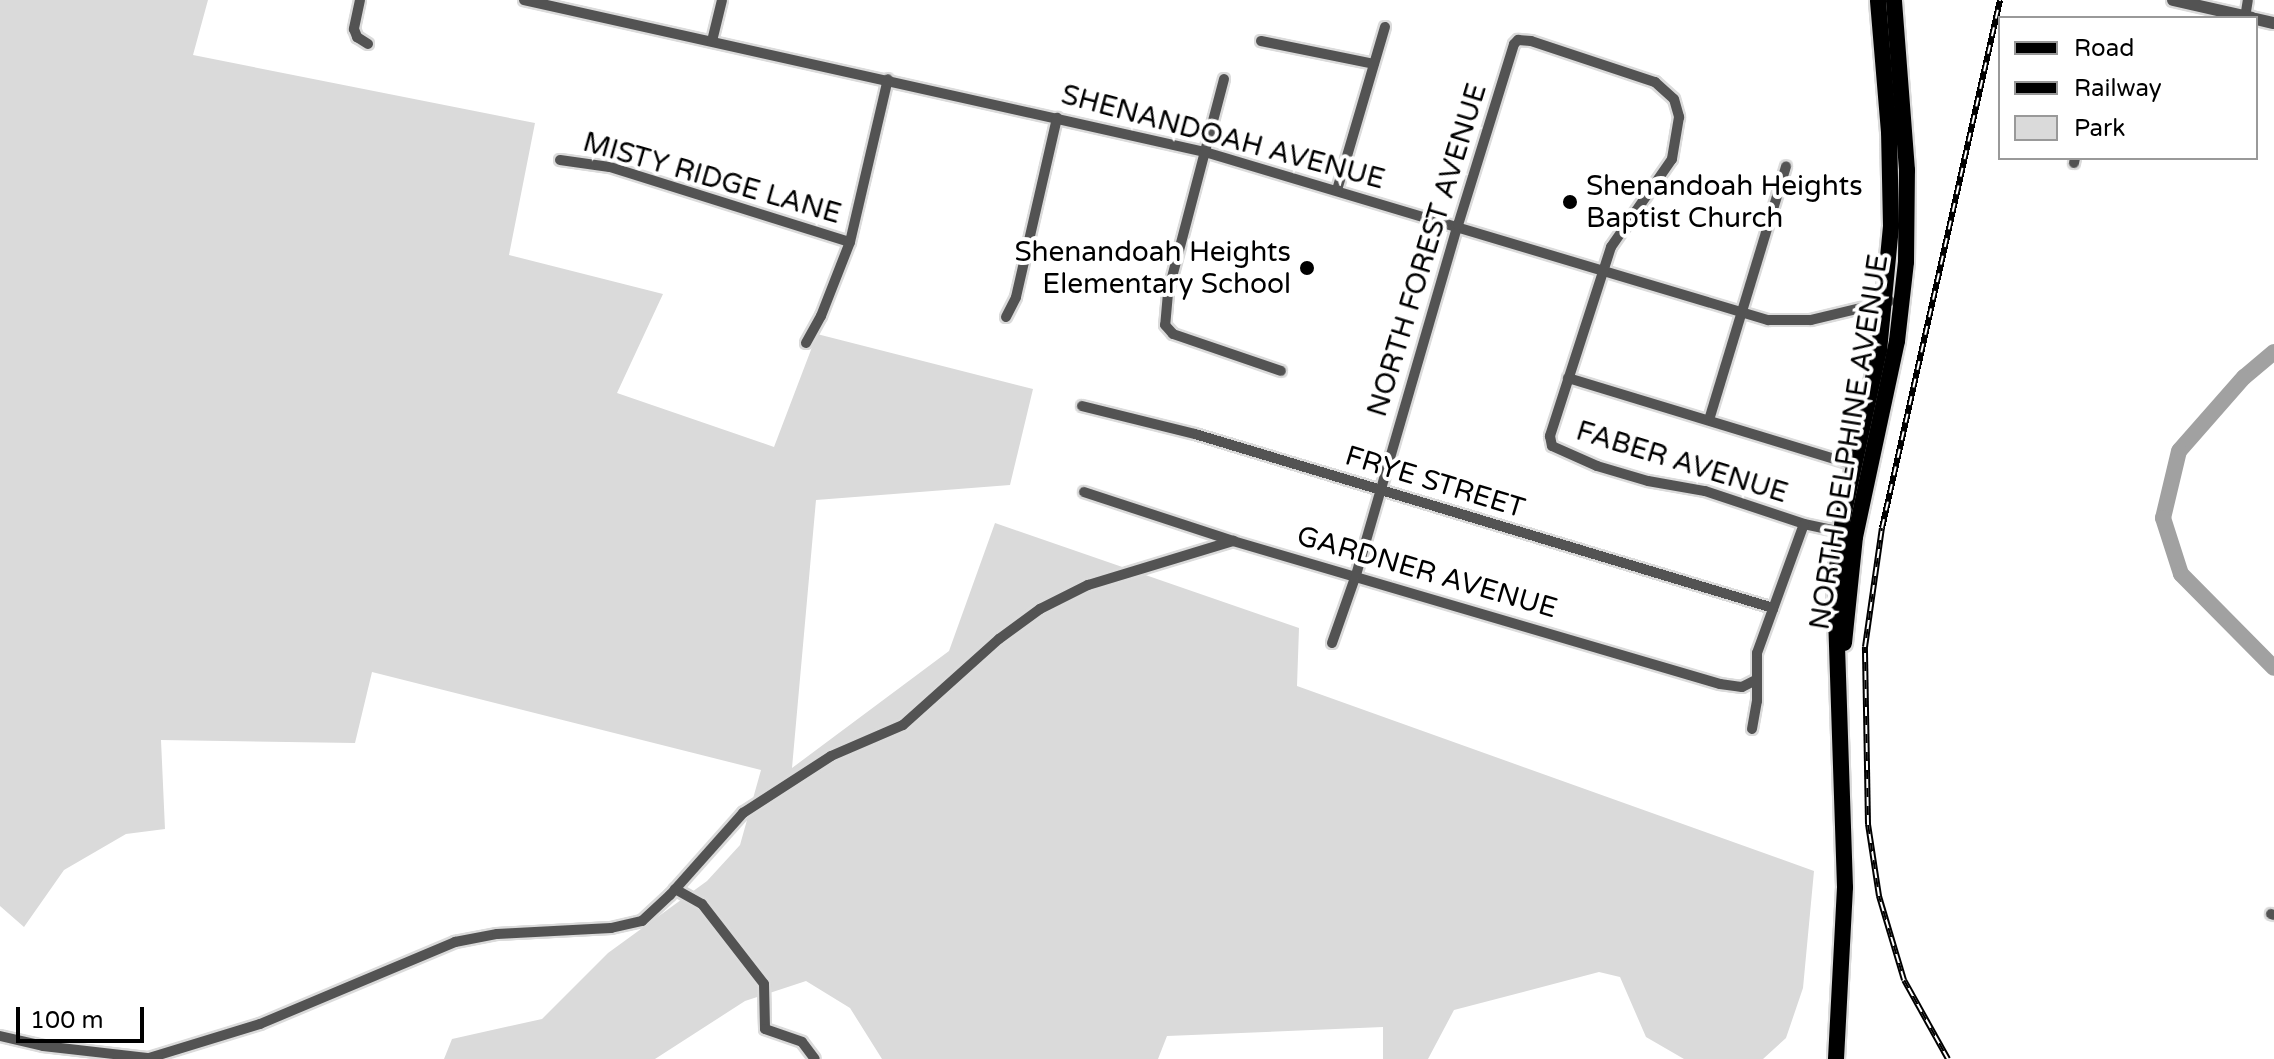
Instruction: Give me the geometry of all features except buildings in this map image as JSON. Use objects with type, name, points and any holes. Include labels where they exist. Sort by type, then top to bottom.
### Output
[{"type":"main road","name":"NORTH DELPHINE AVENUE","points":[[1848,534],[1854,465],[1879,351],[1894,301],[1892,179],[1878,0]]},
{"type":"main road","name":"NORTH DELPHINE AVENUE","points":[[1836,1059],[1845,887],[1840,700],[1834,619],[1894,301],[1907,170],[1894,0]]},
{"type":"street","points":[[360,0],[354,29],[357,37],[368,44]]},
{"type":"street","name":"SHENANDOAH AVENUE","points":[[524,0],[1205,152],[1768,320],[1796,322],[1894,301]]},
{"type":"street","points":[[712,41],[722,0]]},
{"type":"street","points":[[2173,0],[2241,16]]},
{"type":"street","points":[[1337,190],[1385,27]]},
{"type":"street","points":[[1261,41],[1374,64]]},
{"type":"street","name":"NORTH FOREST AVENUE","points":[[1332,643],[1356,575],[1458,225],[1516,42],[1531,41],[1662,86],[1678,108],[1680,131],[1666,171],[1619,232],[1602,269]]},
{"type":"street","points":[[806,343],[821,316],[850,242],[888,79]]},
{"type":"street","points":[[1224,79],[1168,293],[1165,325],[1173,334],[1281,371]]},
{"type":"street","points":[[1006,317],[1016,297],[1057,118]]},
{"type":"street","name":"MISTY RIDGE LANE","points":[[560,160],[610,167],[850,242]]},
{"type":"street","points":[[1709,420],[1786,166]]},
{"type":"street","points":[[1602,269],[1568,378],[1854,465]]},
{"type":"street","name":"FABER AVENUE","points":[[1568,378],[1550,436],[1555,449],[1597,466],[1648,481],[1705,491],[1804,524],[1848,534]]},
{"type":"street","name":"FRYE STREET","points":[[1082,406],[1195,434],[1773,608]]},
{"type":"street","name":"GARDNER AVENUE","points":[[1084,492],[1233,541],[1720,684],[1742,687],[1756,680]]},
{"type":"street","points":[[1752,729],[1757,701],[1757,653],[1804,524]]},
{"type":"street","points":[[0,1036],[43,1046],[133,1057],[169,1054],[260,1024],[455,942],[497,934],[611,928],[642,921],[743,813],[831,756],[903,725],[1025,619],[1067,595],[1129,571],[1233,541]]},
{"type":"street","points":[[675,889],[702,904],[764,984],[765,1029],[802,1042],[815,1059]]},
{"type":"green space","points":[[0,0],[208,0],[193,55],[535,123],[509,255],[663,294],[617,393],[774,447],[817,334],[1033,389],[1010,485],[816,500],[792,768],[949,651],[995,523],[1299,628],[1297,686],[1814,871],[1803,988],[1786,1038],[1763,1059],[1684,1059],[1646,1037],[1620,977],[1599,972],[1454,1010],[1428,1059],[1383,1059],[1383,1027],[1167,1036],[1158,1059],[882,1059],[850,1008],[806,981],[745,1001],[655,1059],[444,1059],[452,1039],[542,1019],[608,953],[707,881],[740,845],[761,770],[372,672],[355,743],[161,740],[165,829],[126,834],[64,870],[24,927],[0,906]]},
{"type":"waterway","points":[[2274,352],[2244,377],[2179,451],[2163,518],[2181,574],[2274,668]]},
{"type":"railway","points":[[1948,1059],[1904,980],[1879,896],[1868,824],[1865,647],[1882,528],[2000,0]]},
{"type":"place","name":"Shenandoah Heights Baptist Church","points":[[1570,202]]},
{"type":"place","name":"Shenandoah Heights Elementary School","points":[[1307,268]]}]
